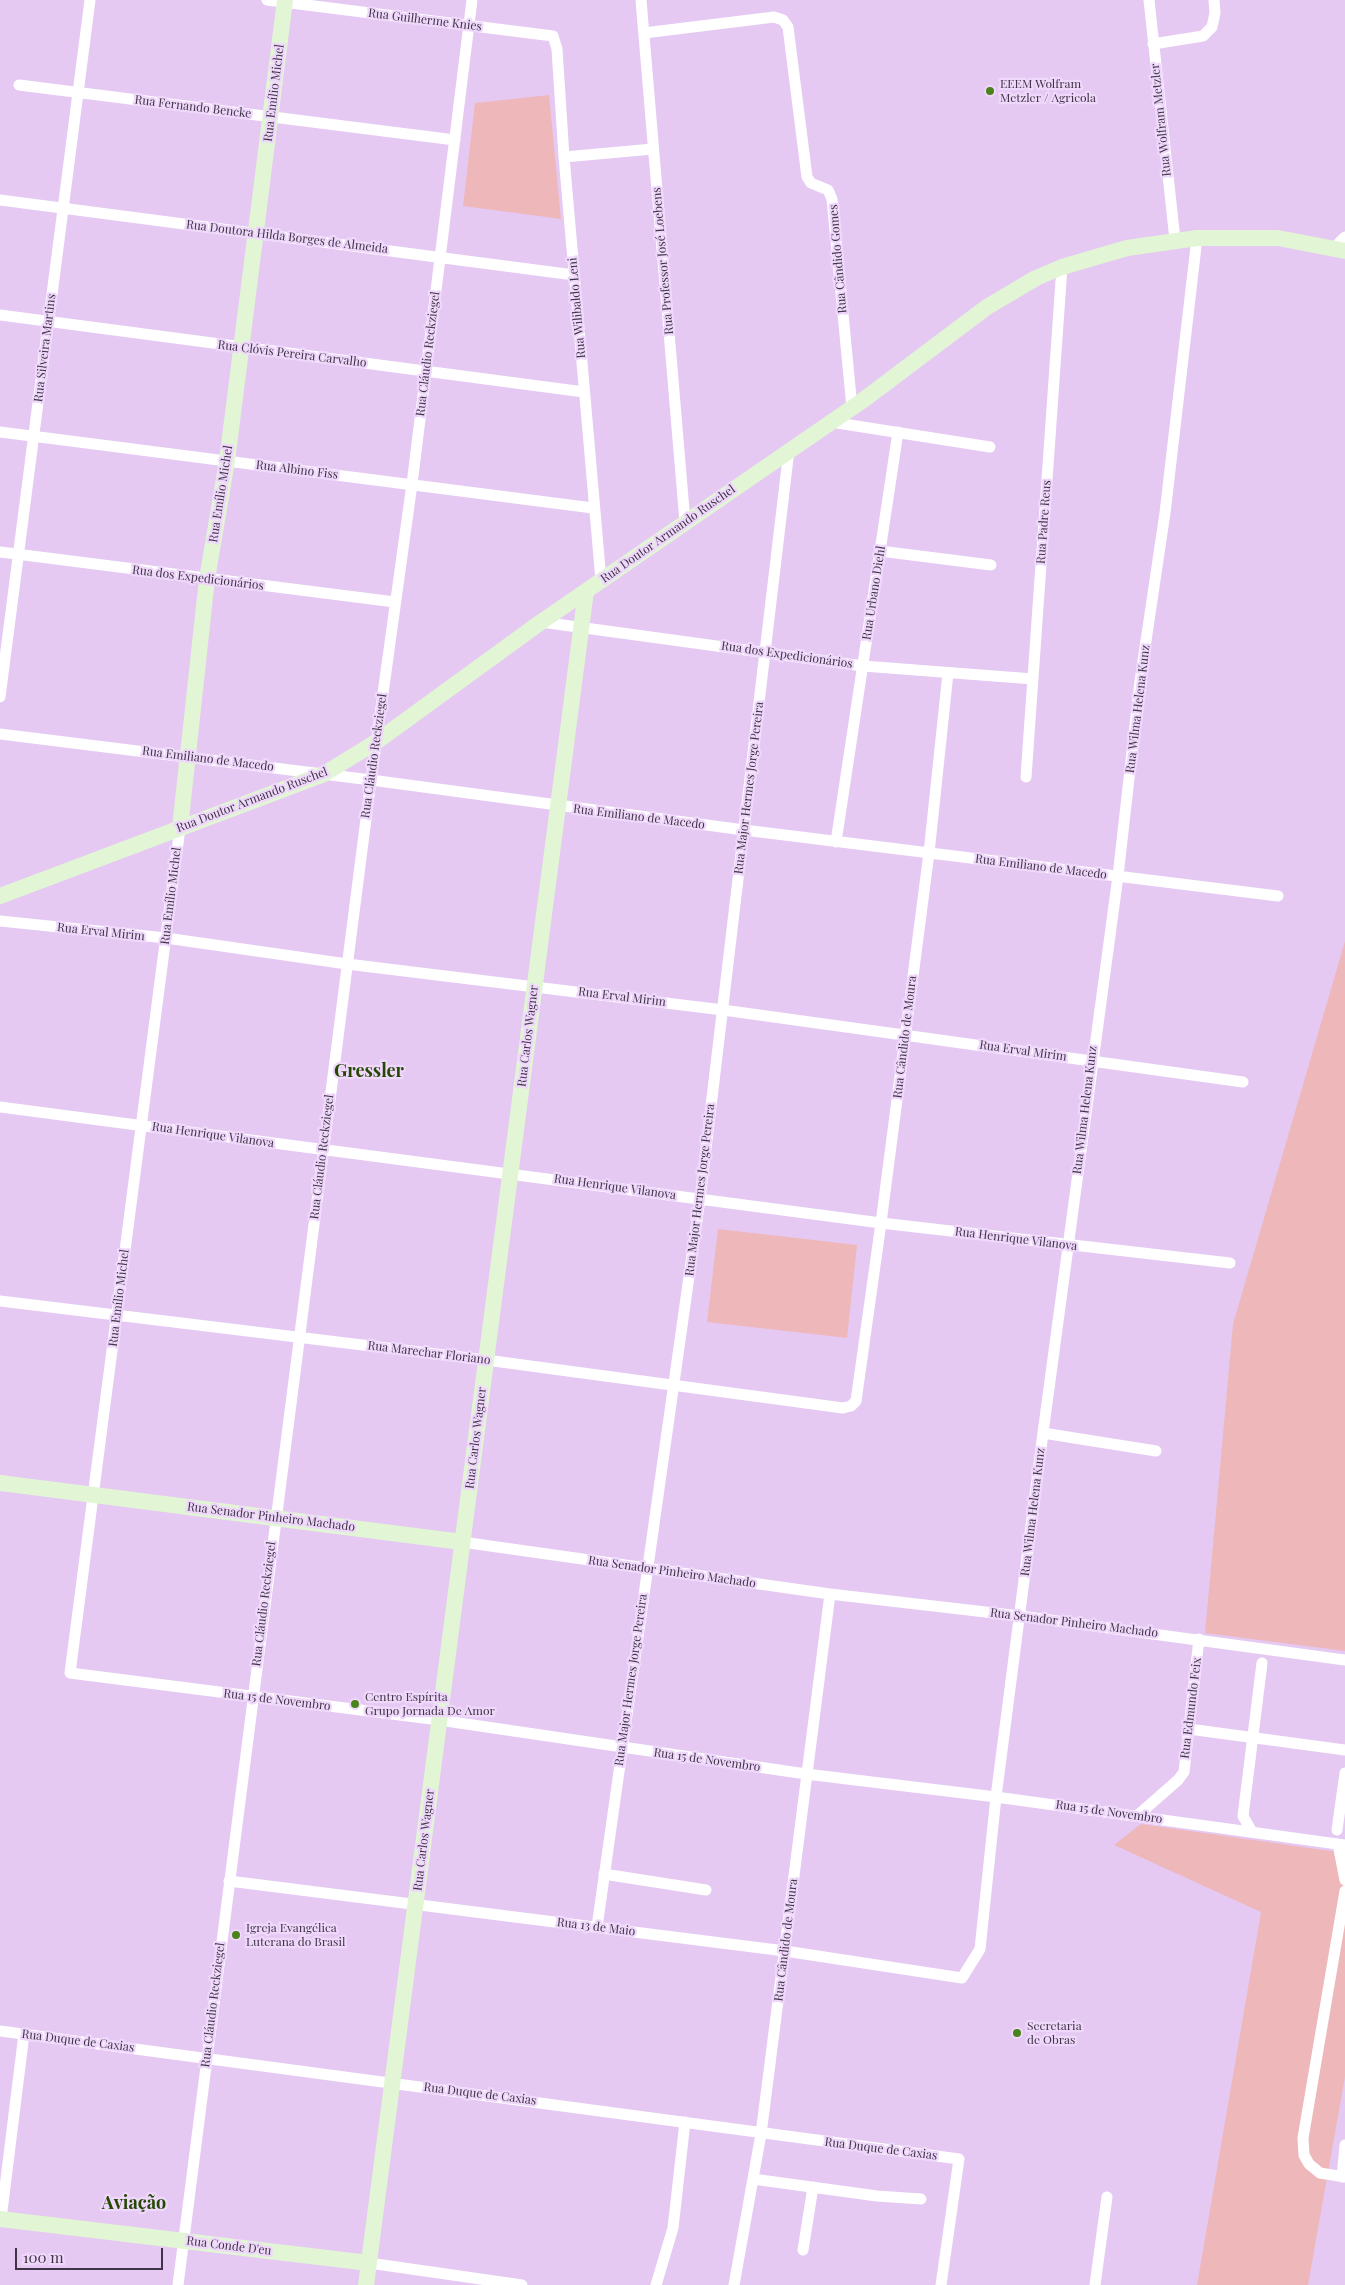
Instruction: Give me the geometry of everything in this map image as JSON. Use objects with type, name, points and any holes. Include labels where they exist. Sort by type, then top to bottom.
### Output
[{"type":"main road","name":"Rua Emílio Michel","points":[[180,828],[207,579],[227,461],[285,1]]},
{"type":"main road","name":"Rua Doutor Armando Ruschel","points":[[0,896],[324,774],[376,742],[541,622],[852,408],[987,308],[1036,278],[1062,267],[1127,248],[1175,240],[1197,238],[1278,238],[1342,245]]},
{"type":"main road","name":"Rua Carlos Wagner","points":[[366,2285],[586,591]]},
{"type":"main road","name":"Rua Senador Pinheiro Machado","points":[[0,1483],[462,1542]]},
{"type":"main road","name":"Rua Conde D'eu","points":[[0,2219],[369,2263]]},
{"type":"street","name":"Rua Silveira Martins","points":[[0,697],[90,0]]},
{"type":"street","name":"Rua Guilherme Knies","points":[[267,0],[553,36]]},
{"type":"street","name":"Rua Cláudio Reckziegel","points":[[178,2285],[347,964],[412,484],[472,0]]},
{"type":"street","name":"Rua Professor José Loebens","points":[[641,0],[686,522]]},
{"type":"street","name":"Rua Wolfram Metzler","points":[[1149,0],[1175,240]]},
{"type":"street","points":[[1153,44],[1203,36],[1212,27],[1215,13],[1214,0]]},
{"type":"street","name":"Rua Cândido Gomes","points":[[644,33],[774,17],[783,20],[788,27],[807,177],[811,183],[828,190],[832,199],[852,408]]},
{"type":"street","name":"Rua Wilibaldo Leni","points":[[553,36],[558,57],[564,157],[593,508],[601,580]]},
{"type":"street","name":"Rua Fernando Bencke","points":[[19,85],[456,140]]},
{"type":"street","points":[[564,157],[653,149]]},
{"type":"street","name":"Rua Doutora Hilda Borges de Almeida","points":[[0,200],[574,275]]},
{"type":"street","name":"Rua Wilma Helena Kunz","points":[[962,1978],[980,1948],[996,1797],[1091,1061],[1118,876],[1140,681],[1165,513],[1197,238]]},
{"type":"street","name":"Rua Padre Reus","points":[[1026,777],[1062,267]]},
{"type":"street","name":"Rua Clóvis Pereira Carvalho","points":[[0,316],[584,392]]},
{"type":"street","points":[[831,422],[990,447]]},
{"type":"street","name":"Rua Albino Fiss","points":[[0,432],[593,508]]},
{"type":"street","name":"Rua Urbano Diehl","points":[[836,842],[898,432]]},
{"type":"street","name":"Rua Major Hermes Jorge Pereira","points":[[597,1927],[700,1199],[790,450]]},
{"type":"street","points":[[880,551],[991,565]]},
{"type":"street","name":"Rua dos Expedicionários","points":[[0,552],[395,602]]},
{"type":"street","name":"Rua dos Expedicionários","points":[[541,622],[863,666],[1033,679]]},
{"type":"street","name":"Rua Cândido de Moura","points":[[856,1401],[929,853],[948,673]]},
{"type":"street","name":"Rua Emiliano de Macedo","points":[[0,734],[371,780],[836,842],[1278,896]]},
{"type":"street","name":"Rua Emílio Michel","points":[[70,1673],[180,828]]},
{"type":"street","name":"Rua Erval Mirim","points":[[0,921],[166,938],[347,964],[723,1010],[1243,1082]]},
{"type":"street","name":"Rua Henrique Vilanova","points":[[0,1107],[881,1223],[1230,1263]]},
{"type":"street","name":"Rua Marechar Floriano","points":[[0,1301],[486,1360],[843,1408],[851,1406],[856,1401]]},
{"type":"street","points":[[1043,1434],[1156,1451]]},
{"type":"street","name":"Rua Senador Pinheiro Machado","points":[[462,1542],[830,1594],[1020,1616],[1345,1660]]},
{"type":"street","name":"Rua Cândido de Moura","points":[[734,2285],[761,2134],[786,1951],[806,1774],[830,1594]]},
{"type":"street","name":"Rua Edmundo Feix","points":[[1137,1816],[1178,1780],[1184,1772],[1199,1640]]},
{"type":"street","points":[[1252,1832],[1243,1816],[1262,1663]]},
{"type":"street","name":"Rua 15 de Novembro","points":[[70,1673],[252,1698],[439,1720],[806,1774],[996,1797],[1342,1845]]},
{"type":"street","points":[[1189,1729],[1345,1750]]},
{"type":"street","points":[[1337,1830],[1345,1773]]},
{"type":"street","points":[[1342,1845],[1345,1880]]},
{"type":"street","points":[[604,1874],[706,1890]]},
{"type":"street","name":"Rua 13 de Maio","points":[[229,1881],[786,1951],[962,1978]]},
{"type":"street","points":[[1345,1890],[1303,2138],[1304,2155],[1309,2164],[1320,2173],[1344,2177],[1345,2145]]},
{"type":"street","name":"Rua Duque de Caxias","points":[[0,2031],[207,2057],[761,2134],[959,2159],[942,2285]]},
{"type":"street","points":[[0,2219],[24,2034]]},
{"type":"street","points":[[656,2285],[672,2228],[685,2122]]},
{"type":"street","points":[[753,2180],[921,2199]]},
{"type":"street","points":[[803,2250],[813,2187]]},
{"type":"street","points":[[1095,2285],[1107,2197]]},
{"type":"street","points":[[369,2263],[522,2285]]},
{"type":"shaded area","points":[[549,95],[561,219],[463,206],[475,103]]},
{"type":"shaded area","points":[[1345,941],[1345,1651],[1205,1633],[1233,1324]]},
{"type":"shaded area","points":[[718,1229],[857,1245],[847,1338],[707,1322]]},
{"type":"shaded area","points":[[1141,1824],[1345,1853],[1345,2077],[1308,2285],[1197,2285],[1261,1912],[1114,1845]]},
{"type":"place","name":"EEEM Wolfram Metzler / Agricola","points":[[990,91]]},
{"type":"place","name":"Centro Espírita Grupo Jornada De Amor","points":[[355,1704]]},
{"type":"place","name":"Igreja Evangélica Luterana do Brasil","points":[[236,1935]]},
{"type":"place","name":"Secretaria de Obras","points":[[1017,2033]]},
{"type":"district","name":"Gressler","points":[[369,1071]]},
{"type":"district","name":"Aviação","points":[[134,2203]]}]
